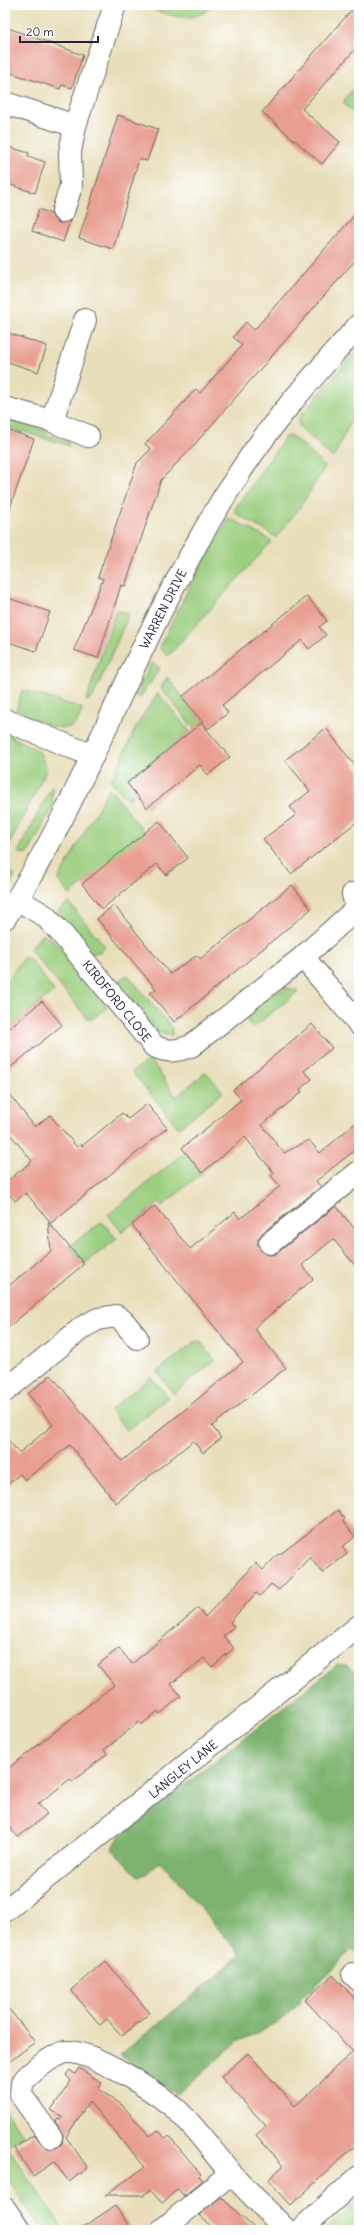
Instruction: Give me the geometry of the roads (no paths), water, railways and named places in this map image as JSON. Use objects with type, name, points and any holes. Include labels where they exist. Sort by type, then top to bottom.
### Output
[{"type":"street","points":[[63,211],[71,186],[71,142],[75,126],[115,5]]},
{"type":"street","points":[[5,103],[75,126]]},
{"type":"street","points":[[52,421],[85,320]]},
{"type":"street","name":"WARREN DRIVE","points":[[5,918],[52,838],[94,756],[159,615],[189,558],[235,479],[290,404],[359,325]]},
{"type":"street","points":[[5,408],[52,421],[88,436]]},
{"type":"street","points":[[5,720],[94,756]]},
{"type":"street","name":"KIRDFORD CLOSE","points":[[17,899],[45,916],[62,934],[154,1046],[164,1051],[178,1051],[191,1046],[303,957],[354,911],[356,905],[353,894]]},
{"type":"street","points":[[303,957],[359,1024]]},
{"type":"street","points":[[270,1244],[359,1172]]},
{"type":"street","points":[[5,1391],[83,1327],[98,1319],[116,1316],[123,1321],[137,1338]]},
{"type":"street","name":"LANGLEY LANE","points":[[5,1912],[359,1626]]},
{"type":"street","points":[[51,2137],[26,2102],[20,2089],[26,2078],[57,2056],[66,2052],[75,2053],[99,2061],[162,2097],[191,2125],[231,2173],[286,2230]]},
{"type":"street","points":[[162,2230],[231,2173]]},
{"type":"street","points":[[300,2230],[359,2177]]},
{"type":"street","points":[[5,2209],[20,2230]]}]
